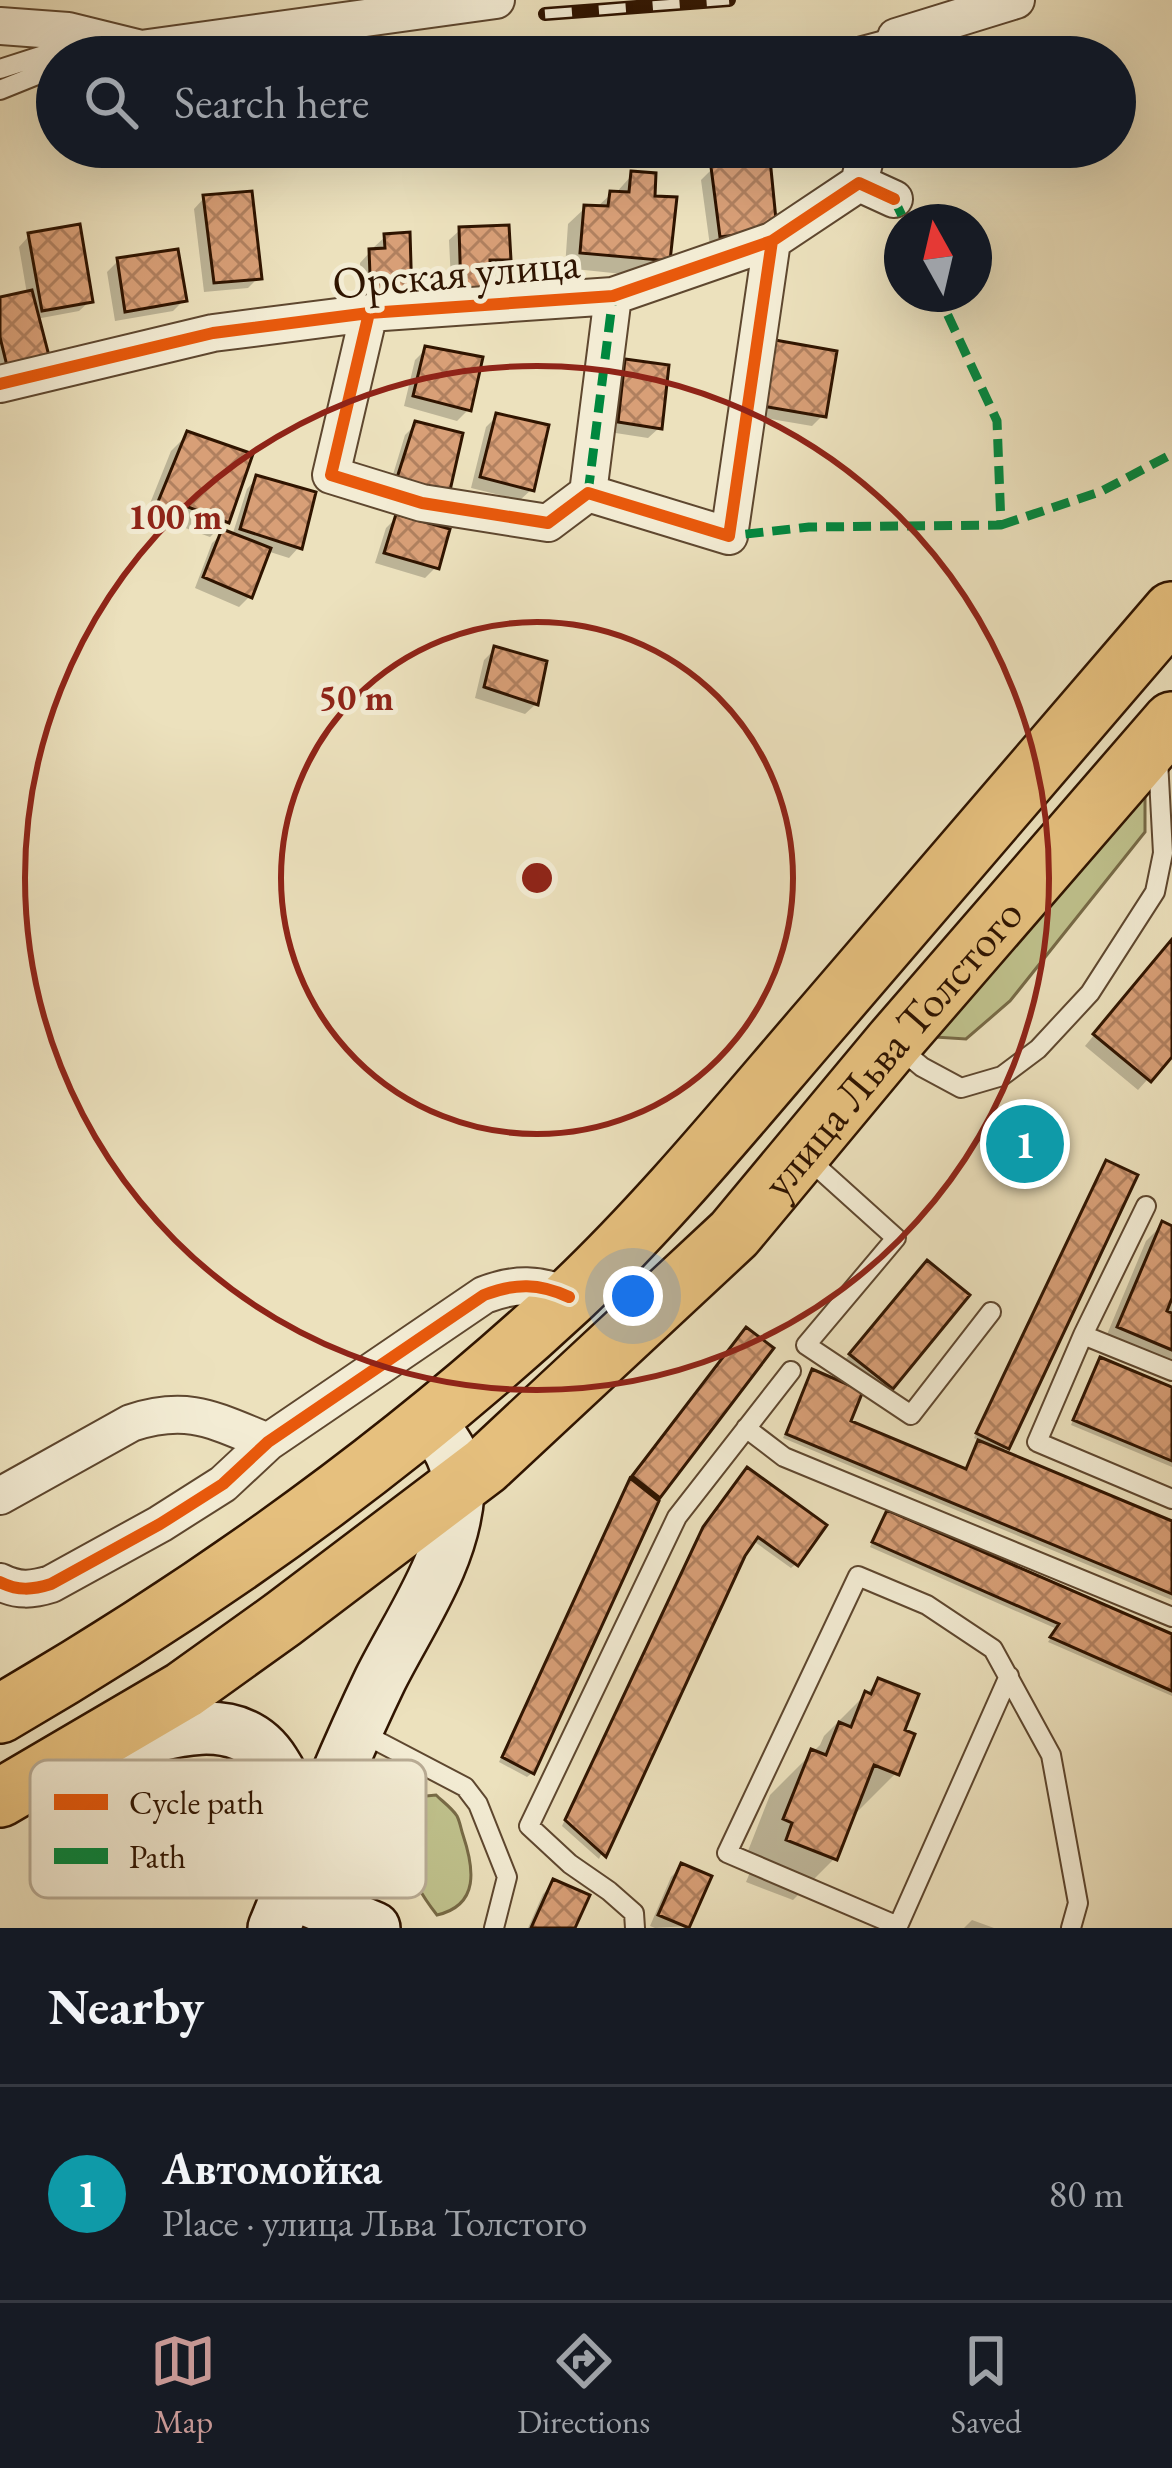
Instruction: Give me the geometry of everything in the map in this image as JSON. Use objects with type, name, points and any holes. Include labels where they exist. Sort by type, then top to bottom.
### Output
[{"type":"main road","name":"улица Льва Толстого","points":[[0,1714],[235,1566],[365,1470],[569,1297],[679,1184],[1172,610]]},
{"type":"main road","name":"улица Льва Толстого","points":[[67,1760],[184,1690],[458,1488],[734,1234],[1167,727]]},
{"type":"main road","name":"улица Льва Толстого","points":[[0,1798],[30,1781]]},
{"type":"street","points":[[235,36],[496,0]]},
{"type":"street","points":[[923,36],[1016,0]]},
{"type":"street","points":[[0,26],[68,31],[78,36]]},
{"type":"street","points":[[863,168],[859,183],[894,199]]},
{"type":"street","name":"Орская улица","points":[[0,385],[213,333],[369,313],[613,296],[772,242],[859,183]]},
{"type":"street","points":[[588,493],[729,536],[772,242]]},
{"type":"street","points":[[369,313],[331,475],[422,503],[548,523],[588,493],[613,296]]},
{"type":"street","points":[[0,1582],[32,1590],[51,1585],[160,1524],[223,1484],[268,1442],[484,1295],[507,1286],[531,1285],[569,1297]]},
{"type":"street","points":[[0,1496],[153,1415],[202,1415],[268,1442]]},
{"type":"street","points":[[345,1760],[435,1573],[456,1511],[458,1488],[451,1449],[427,1419]]},
{"type":"street","points":[[79,1760],[165,1733],[208,1727],[253,1739],[272,1760]]},
{"type":"street","points":[[282,1910],[374,1928]]},
{"type":"lane","points":[[0,69],[36,62]]},
{"type":"lane","points":[[0,90],[36,74]]},
{"type":"lane","points":[[893,1043],[922,1067],[961,1088],[1002,1076],[1038,1049],[1090,993],[1155,892],[1163,854],[1157,768],[1167,727]]},
{"type":"lane","points":[[802,1153],[896,1238],[806,1345],[911,1415],[992,1312]]},
{"type":"lane","points":[[1146,1206],[1037,1442],[1172,1499]]},
{"type":"lane","points":[[1083,1335],[1172,1371]]},
{"type":"lane","points":[[635,1928],[634,1913],[569,1864],[529,1826],[677,1517],[791,1371]]},
{"type":"lane","points":[[746,1428],[784,1457],[1172,1617]]},
{"type":"lane","points":[[1009,1676],[897,1927],[727,1853],[858,1576],[927,1605],[993,1649],[1009,1676],[1051,1755],[1078,1903],[1071,1928]]},
{"type":"lane","points":[[357,1731],[413,1760]]},
{"type":"lane","points":[[426,1767],[465,1787],[478,1804],[507,1876],[494,1928]]},
{"type":"green space","points":[[1145,786],[1145,832],[1010,1001],[966,1039],[934,1037]]},
{"type":"green space","points":[[436,1795],[457,1816],[471,1872],[461,1903],[437,1915],[425,1898],[426,1796]]},
{"type":"building","points":[[711,168],[771,168],[777,230],[720,237]]},
{"type":"building","points":[[631,171],[656,173],[655,196],[677,197],[670,261],[580,253],[584,205],[608,206],[610,191],[629,192]]},
{"type":"building","points":[[252,191],[262,279],[214,283],[203,195]]},
{"type":"building","points":[[80,224],[93,302],[42,311],[28,233]]},
{"type":"building","points":[[509,225],[511,260],[490,260],[491,291],[461,293],[459,227]]},
{"type":"building","points":[[410,232],[412,299],[371,301],[369,249],[385,248],[384,234]]},
{"type":"building","points":[[178,249],[187,301],[125,312],[117,258]]},
{"type":"building","points":[[32,290],[49,356],[7,366],[0,337],[0,297]]},
{"type":"building","points":[[775,340],[837,351],[826,417],[762,406]]},
{"type":"building","points":[[425,346],[483,357],[471,411],[413,396]]},
{"type":"building","points":[[625,359],[669,365],[662,429],[618,422]]},
{"type":"building","points":[[496,413],[549,425],[534,491],[480,477]]},
{"type":"building","points":[[415,421],[463,433],[449,495],[396,481]]},
{"type":"building","points":[[187,431],[253,454],[229,523],[183,505],[179,517],[155,509]]},
{"type":"building","points":[[256,475],[316,492],[302,549],[240,529]]},
{"type":"building","points":[[396,514],[450,529],[439,569],[384,553]]},
{"type":"building","points":[[222,529],[271,548],[252,598],[203,577]]},
{"type":"building","points":[[494,646],[547,661],[538,705],[484,687]]},
{"type":"building","points":[[1172,939],[1172,1057],[1151,1082],[1093,1034]]},
{"type":"building","points":[[1027,1107],[1061,1136],[1022,1182],[988,1152]]},
{"type":"building","points":[[1106,1160],[1138,1175],[1009,1449],[976,1433]]},
{"type":"building","points":[[1162,1221],[1172,1226],[1172,1298],[1167,1311],[1172,1313],[1172,1350],[1117,1327]]},
{"type":"building","points":[[927,1260],[970,1295],[893,1389],[849,1354]]},
{"type":"building","points":[[746,1327],[774,1348],[660,1498],[632,1476]]},
{"type":"building","points":[[1100,1357],[1172,1387],[1172,1461],[1073,1420]]},
{"type":"building","points":[[812,1369],[863,1391],[851,1421],[966,1469],[978,1440],[1172,1521],[1172,1594],[786,1434]]},
{"type":"building","points":[[747,1467],[827,1525],[798,1566],[758,1537],[745,1556],[606,1857],[565,1820],[703,1527]]},
{"type":"building","points":[[630,1478],[659,1501],[534,1774],[502,1757]]},
{"type":"building","points":[[887,1510],[1172,1634],[1172,1691],[1050,1637],[1059,1624],[872,1542]]},
{"type":"building","points":[[878,1678],[919,1694],[905,1730],[915,1734],[899,1775],[874,1765],[837,1860],[786,1840],[792,1823],[783,1819],[811,1749],[826,1755],[839,1722],[851,1727],[865,1691],[871,1694]]},
{"type":"building","points":[[681,1863],[712,1876],[689,1928],[658,1915]]},
{"type":"building","points":[[553,1879],[590,1895],[575,1928],[531,1928]]},
{"type":"railway","points":[[545,14],[729,0]]},
{"type":"marked path","points":[[894,199],[896,204]]},
{"type":"marked path","points":[[588,493],[613,296]]},
{"type":"marked path","points":[[719,533],[1001,525],[997,421],[946,312]]},
{"type":"marked path","points":[[1001,525],[1102,491],[1172,454]]},
{"type":"cycle path","points":[[0,384],[213,333],[369,313],[613,296],[772,241],[859,183],[894,199]]},
{"type":"cycle path","points":[[369,313],[331,475],[422,503],[548,523],[588,493],[729,536],[772,241]]},
{"type":"cycle path","points":[[0,1582],[25,1589],[51,1584],[160,1524],[223,1484],[268,1442],[484,1295],[527,1286],[569,1297]]},
{"type":"place","name":"Автомойка","points":[[1025,1144]]}]
